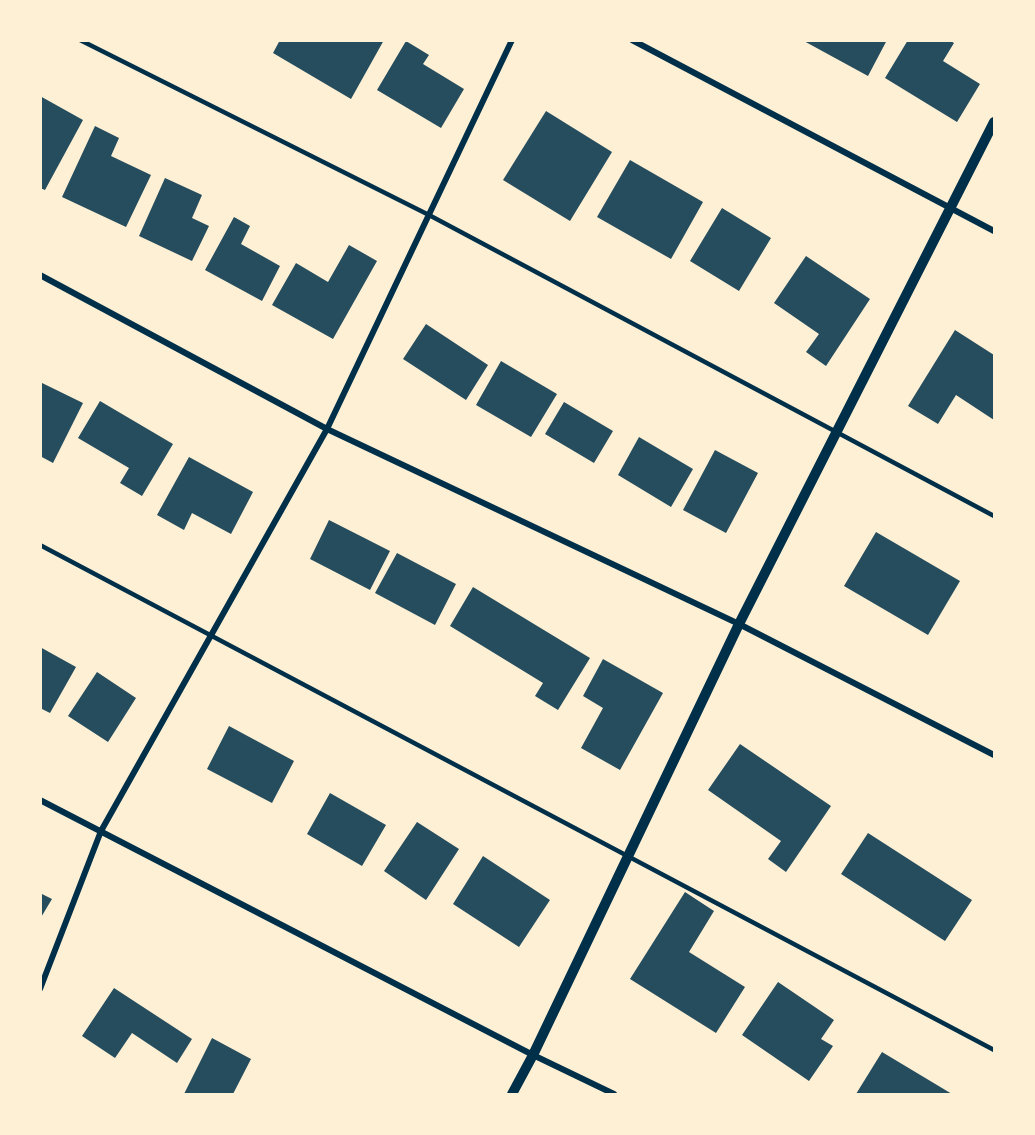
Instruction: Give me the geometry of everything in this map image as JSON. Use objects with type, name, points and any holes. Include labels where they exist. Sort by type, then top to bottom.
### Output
[{"type":"street","points":[[40,989],[101,831],[327,429],[512,40]]},
{"type":"street","points":[[632,40],[994,231]]},
{"type":"street","points":[[512,1095],[739,624],[994,122]]},
{"type":"street","points":[[40,274],[327,429],[739,624],[994,755]]},
{"type":"street","points":[[40,800],[533,1055],[615,1095]]},
{"type":"lane","points":[[80,40],[429,215],[994,516]]},
{"type":"lane","points":[[40,545],[994,1050]]},
{"type":"building","points":[[280,40],[384,40],[351,99],[273,53]]},
{"type":"building","points":[[802,40],[887,40],[868,76]]},
{"type":"building","points":[[908,40],[949,40],[954,43],[943,61],[980,84],[957,122],[885,78]]},
{"type":"building","points":[[406,41],[429,55],[423,64],[464,89],[441,128],[377,90]]},
{"type":"building","points":[[40,96],[83,120],[45,190],[40,188]]},
{"type":"building","points":[[546,111],[612,152],[570,221],[503,180]]},
{"type":"building","points":[[95,126],[119,138],[111,156],[151,175],[126,227],[62,197]]},
{"type":"building","points":[[630,160],[703,202],[671,259],[597,217]]},
{"type":"building","points":[[165,178],[202,195],[192,218],[209,226],[192,261],[139,236]]},
{"type":"building","points":[[722,208],[771,238],[739,291],[690,261]]},
{"type":"building","points":[[234,217],[250,226],[241,244],[280,266],[262,301],[205,270]]},
{"type":"building","points":[[349,245],[377,261],[333,339],[272,305],[296,263],[328,282]]},
{"type":"building","points":[[806,256],[870,299],[826,366],[806,352],[819,334],[774,303]]},
{"type":"building","points":[[426,324],[488,365],[466,400],[403,359]]},
{"type":"building","points":[[955,330],[994,355],[994,420],[956,395],[938,424],[908,406]]},
{"type":"building","points":[[501,361],[557,394],[531,437],[476,405]]},
{"type":"building","points":[[40,382],[83,403],[53,463],[40,456]]},
{"type":"building","points":[[100,401],[173,444],[142,496],[120,483],[129,468],[78,438]]},
{"type":"building","points":[[564,402],[613,431],[594,463],[545,434]]},
{"type":"building","points":[[639,437],[693,469],[671,507],[618,475]]},
{"type":"building","points":[[715,450],[758,473],[726,533],[683,510]]},
{"type":"building","points":[[189,457],[253,492],[231,534],[192,513],[184,530],[157,515]]},
{"type":"building","points":[[329,520],[390,551],[370,590],[310,559]]},
{"type":"building","points":[[876,532],[960,581],[928,635],[844,586]]},
{"type":"building","points":[[397,553],[456,584],[435,625],[375,593]]},
{"type":"building","points":[[473,587],[590,658],[558,710],[535,696],[543,683],[450,626]]},
{"type":"building","points":[[40,647],[76,667],[50,713],[40,708]]},
{"type":"building","points":[[603,659],[663,693],[620,770],[581,748],[603,708],[583,696]]},
{"type":"building","points":[[97,672],[136,698],[108,742],[68,716]]},
{"type":"building","points":[[229,726],[294,761],[272,803],[207,769]]},
{"type":"building","points":[[740,744],[831,806],[786,872],[768,859],[781,841],[708,790]]},
{"type":"building","points":[[330,793],[386,825],[362,866],[307,834]]},
{"type":"building","points":[[417,822],[459,849],[426,900],[384,871]]},
{"type":"building","points":[[868,833],[972,900],[945,941],[841,874]]},
{"type":"building","points":[[483,856],[550,900],[519,947],[453,904]]},
{"type":"building","points":[[685,892],[714,911],[689,952],[745,987],[716,1033],[630,979]]},
{"type":"building","points":[[40,893],[52,899],[40,919]]},
{"type":"building","points":[[778,982],[834,1020],[821,1039],[833,1046],[809,1081],[742,1035]]},
{"type":"building","points":[[114,988],[192,1039],[177,1063],[132,1033],[115,1058],[82,1036]]},
{"type":"building","points":[[212,1038],[251,1059],[233,1094],[184,1094]]},
{"type":"building","points":[[882,1052],[952,1094],[856,1094]]}]
